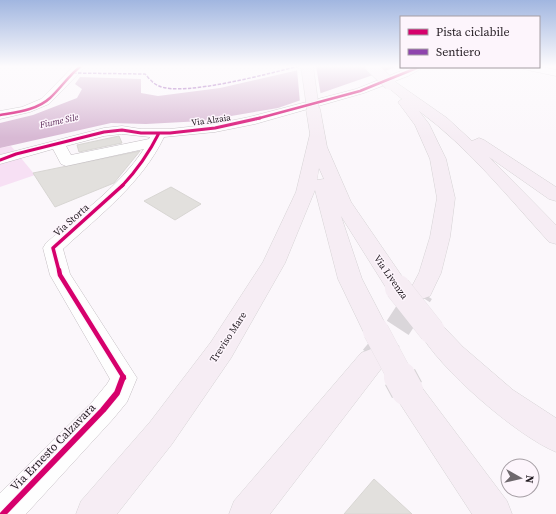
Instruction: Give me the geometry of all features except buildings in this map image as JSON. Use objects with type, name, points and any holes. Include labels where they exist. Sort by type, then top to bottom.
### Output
[{"type":"highway","name":"Via Livenza","points":[[310,90],[315,145],[319,147],[342,202],[398,288],[432,331],[453,354],[502,400],[556,436]]},
{"type":"highway","points":[[395,90],[422,124],[438,159],[446,198],[440,237],[430,273],[422,290]]},
{"type":"highway","points":[[398,90],[442,121],[479,156],[556,237]]},
{"type":"highway","points":[[442,121],[456,126],[556,195]]},
{"type":"highway","points":[[315,145],[350,279],[374,346],[494,514]]},
{"type":"highway","name":"Treviso Mare","points":[[94,514],[162,433],[221,350],[274,263],[305,192],[315,145]]},
{"type":"highway","points":[[247,514],[374,346]]},
{"type":"street","points":[[0,115],[22,111],[39,104],[50,98],[57,90]]},
{"type":"street","name":"Via Alzaia","points":[[0,160],[16,154],[58,143],[122,130],[157,137],[250,122],[360,90]]},
{"type":"street","points":[[58,143],[66,161],[157,137]]},
{"type":"street","name":"Via Storta","points":[[118,393],[124,378],[60,275],[53,248],[119,188],[149,153],[157,137]]},
{"type":"street","name":"Via Ernesto Calzavara","points":[[3,514],[118,393]]},
{"type":"shaded area","points":[[11,146],[35,175],[0,187],[0,148]]},
{"type":"water","name":"Fiume Sile","points":[[81,90],[141,90],[141,93],[158,96],[205,90],[330,90],[278,108],[202,121],[146,124],[111,123],[0,148],[0,123],[33,115],[77,98]]},
{"type":"pier","points":[[299,90],[320,90],[321,96],[300,103]]},
{"type":"tunnel","points":[[373,358],[397,329],[421,292]]},
{"type":"cycle path","points":[[0,115],[26,110],[39,105],[50,98],[57,90]]},
{"type":"cycle path","points":[[0,160],[16,154],[104,132],[122,130],[141,133],[170,133],[215,128],[250,121],[363,90]]},
{"type":"cycle path","points":[[3,514],[103,410],[117,393],[124,378],[60,275],[53,248],[127,181],[150,150],[159,133]]}]
